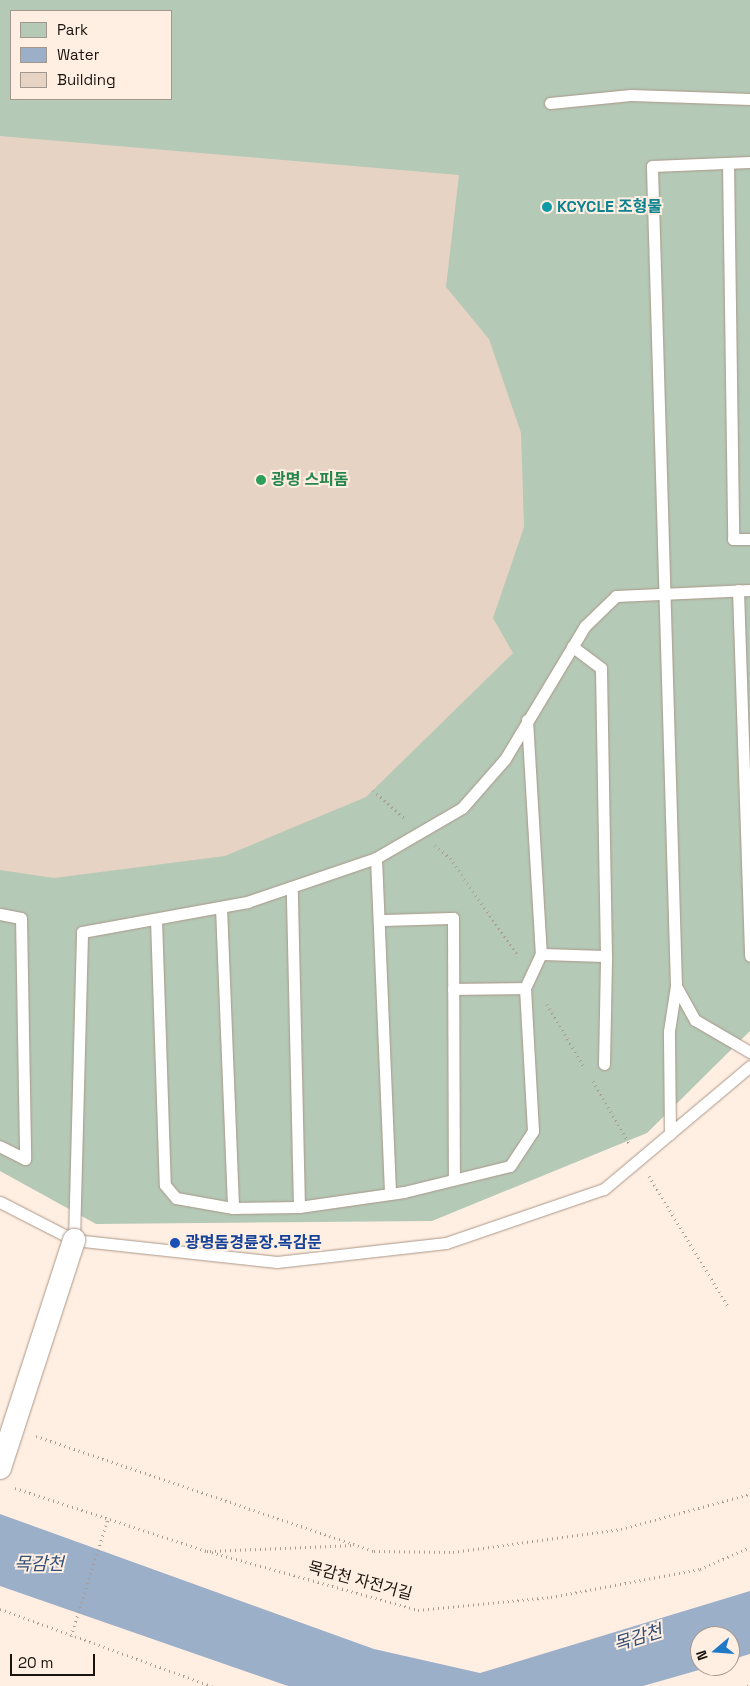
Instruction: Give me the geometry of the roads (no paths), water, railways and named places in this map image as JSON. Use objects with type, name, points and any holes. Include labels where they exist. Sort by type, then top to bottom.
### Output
[{"type":"street","points":[[4,1477],[74,1240]]},
{"type":"lane","points":[[550,103],[631,95],[750,98]]},
{"type":"lane","points":[[670,1134],[669,1031],[676,986],[652,166],[750,162]]},
{"type":"lane","points":[[728,163],[733,539],[750,539]]},
{"type":"lane","points":[[738,590],[750,956]]},
{"type":"lane","points":[[74,1240],[82,932],[221,907],[292,887],[376,858],[462,808],[505,759],[585,626],[616,596],[664,592],[750,590]]},
{"type":"lane","points":[[572,646],[601,668],[606,956],[604,1064]]},
{"type":"lane","points":[[156,919],[165,1185],[176,1198],[233,1208],[299,1207],[390,1194],[510,1166],[533,1131],[525,988],[532,978],[540,954],[527,720]]},
{"type":"lane","points":[[376,858],[381,920],[390,1194]]},
{"type":"lane","points":[[292,887],[299,1207]]},
{"type":"lane","points":[[221,907],[233,1208]]},
{"type":"lane","points":[[0,914],[21,918],[25,1159],[0,1146]]},
{"type":"lane","points":[[381,920],[453,918],[454,1179]]},
{"type":"lane","points":[[540,954],[606,956]]},
{"type":"lane","points":[[676,986],[696,1020],[750,1052]]},
{"type":"lane","points":[[453,989],[525,988]]},
{"type":"lane","points":[[0,1202],[74,1240],[277,1262],[446,1243],[604,1189],[750,1066]]},
{"type":"water","name":"목감천","points":[[0,1514],[374,1649],[480,1673],[750,1591],[750,1654],[740,1657],[740,1626],[690,1626],[690,1673],[643,1686],[288,1686],[0,1586]]},
{"type":"place","name":"KCYCLE 조형물","points":[[547,207]]},
{"type":"place","name":"광명 스피돔","points":[[261,480]]},
{"type":"place","name":"광명돔경륜장.목감문","points":[[175,1243]]}]
